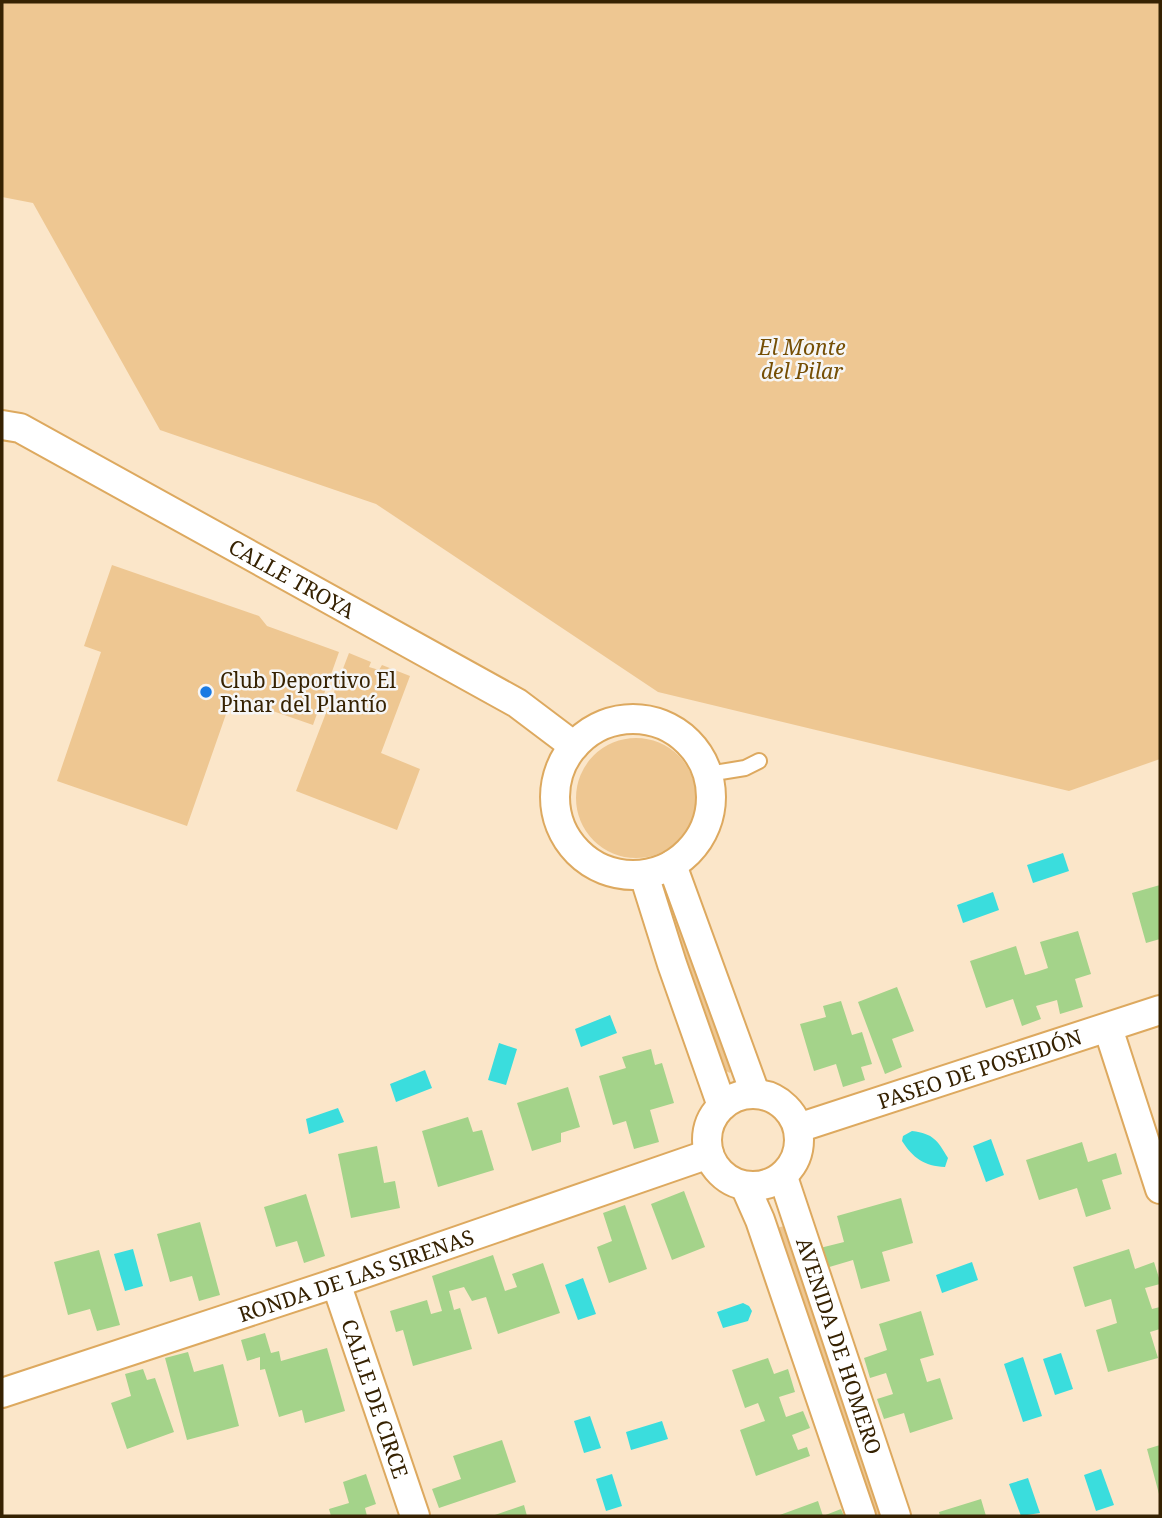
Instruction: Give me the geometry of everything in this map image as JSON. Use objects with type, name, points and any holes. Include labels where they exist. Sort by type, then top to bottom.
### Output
[{"type":"street","name":"CALLE TROYA","points":[[2,425],[20,428],[507,697],[574,746]]},
{"type":"street","points":[[637,719],[660,724],[681,735],[697,753],[708,774],[711,800],[706,826],[692,848],[672,865],[644,875],[621,875],[598,868],[578,854],[564,835],[555,813],[555,789],[561,766],[574,746],[592,730],[614,721],[637,719]]},
{"type":"street","points":[[672,865],[755,1093]]},
{"type":"street","points":[[644,875],[722,1106]]},
{"type":"street","name":"PASEO DE POSEIDÓN","points":[[798,1128],[1160,1010]]},
{"type":"street","points":[[1108,1028],[1160,1189]]},
{"type":"street","points":[[755,1093],[769,1096],[782,1104],[792,1115],[800,1142],[792,1167],[783,1177],[771,1184],[745,1186],[722,1175],[714,1166],[706,1141],[713,1116],[722,1106],[732,1099],[755,1093]]},
{"type":"street","name":"RONDA DE LAS SIRENAS","points":[[2,1393],[336,1283],[709,1154]]},
{"type":"street","name":"AVENIDA DE HOMERO","points":[[783,1177],[896,1516]]},
{"type":"street","name":"AVENIDA DE HOMERO","points":[[745,1186],[760,1220],[860,1516]]},
{"type":"street","name":"CALLE DE CIRCE","points":[[336,1283],[415,1516]]},
{"type":"lane","points":[[708,774],[746,768],[759,761]]},
{"type":"green space","name":"El Monte del Pilar","points":[[2,2],[1160,2],[1160,759],[1069,791],[658,692],[376,504],[160,430],[33,203],[2,197]]},
{"type":"green space","name":"Club Deportivo El Pinar del Plantío","points":[[112,565],[259,616],[267,626],[339,652],[313,725],[232,697],[187,826],[57,781],[101,652],[84,646]]},
{"type":"green space","points":[[349,653],[371,662],[369,667],[379,670],[382,665],[410,676],[381,753],[420,769],[397,830],[296,791]]},
{"type":"green space","points":[[636,738],[659,743],[678,756],[691,775],[696,798],[691,821],[678,840],[659,853],[636,858],[613,853],[594,840],[581,821],[576,798],[581,775],[594,756],[613,743]]},
{"type":"green space","points":[[662,889],[667,889],[732,1068],[730,1073],[724,1070],[662,898]]},
{"type":"green space","points":[[784,1226],[882,1516],[873,1516],[777,1228]]},
{"type":"water","points":[[1063,853],[1069,871],[1033,883],[1027,865]]},
{"type":"water","points":[[993,892],[999,910],[963,923],[957,905]]},
{"type":"water","points":[[610,1015],[617,1033],[581,1047],[575,1029]]},
{"type":"water","points":[[499,1043],[517,1049],[506,1085],[488,1080]]},
{"type":"water","points":[[425,1070],[432,1088],[396,1102],[390,1084]]},
{"type":"water","points":[[338,1108],[344,1122],[309,1134],[306,1119]]},
{"type":"water","points":[[912,1131],[930,1136],[938,1142],[948,1158],[945,1167],[925,1163],[910,1152],[902,1141],[903,1136]]},
{"type":"water","points":[[991,1139],[1004,1175],[986,1182],[973,1146]]},
{"type":"water","points":[[133,1249],[143,1286],[125,1291],[114,1254]]},
{"type":"water","points":[[972,1262],[978,1280],[942,1293],[936,1275]]},
{"type":"water","points":[[583,1278],[596,1314],[578,1320],[565,1285]]},
{"type":"water","points":[[743,1303],[752,1311],[748,1321],[723,1328],[717,1312]]},
{"type":"water","points":[[1061,1353],[1073,1389],[1055,1395],[1043,1359]]},
{"type":"water","points":[[1023,1357],[1042,1416],[1023,1422],[1004,1364]]},
{"type":"water","points":[[590,1416],[601,1448],[584,1453],[574,1421]]},
{"type":"water","points":[[662,1421],[668,1439],[631,1450],[626,1432]]},
{"type":"water","points":[[1101,1469],[1114,1505],[1096,1511],[1084,1475]]},
{"type":"water","points":[[612,1474],[622,1506],[606,1511],[596,1479]]},
{"type":"water","points":[[1028,1478],[1040,1513],[1021,1516],[1009,1484]]},
{"type":"building","points":[[1160,885],[1160,939],[1146,943],[1132,893]]},
{"type":"building","points":[[1078,931],[1091,974],[1075,979],[1083,1007],[1060,1014],[1057,1000],[1036,1006],[1041,1019],[1022,1026],[1013,999],[986,1008],[970,961],[1016,946],[1025,975],[1036,972],[1048,968],[1040,942]]},
{"type":"building","points":[[897,987],[914,1031],[892,1039],[902,1067],[885,1074],[858,1002]]},
{"type":"building","points":[[841,1001],[852,1035],[862,1032],[872,1064],[861,1067],[865,1080],[843,1087],[836,1064],[814,1071],[800,1024],[826,1017],[823,1006]]},
{"type":"building","points":[[651,1049],[655,1065],[662,1063],[674,1103],[650,1110],[659,1142],[634,1149],[626,1121],[613,1125],[599,1076],[626,1068],[622,1057]]},
{"type":"building","points":[[568,1087],[580,1127],[561,1133],[561,1142],[532,1151],[517,1103]]},
{"type":"building","points":[[468,1117],[473,1132],[482,1130],[494,1170],[438,1187],[422,1131]]},
{"type":"building","points":[[1082,1142],[1088,1162],[1116,1153],[1122,1174],[1102,1180],[1111,1209],[1086,1217],[1077,1188],[1039,1200],[1026,1160]]},
{"type":"building","points":[[377,1146],[384,1183],[395,1181],[400,1208],[351,1218],[338,1154]]},
{"type":"building","points":[[684,1191],[705,1247],[672,1260],[651,1204]]},
{"type":"building","points":[[306,1194],[325,1256],[304,1263],[297,1241],[276,1247],[264,1207]]},
{"type":"building","points":[[901,1198],[913,1243],[882,1252],[890,1281],[861,1289],[853,1260],[826,1268],[820,1248],[844,1242],[837,1216]]},
{"type":"building","points":[[625,1205],[647,1269],[609,1283],[597,1247],[612,1241],[603,1213]]},
{"type":"building","points":[[200,1222],[220,1295],[199,1301],[192,1276],[170,1282],[157,1234]]},
{"type":"building","points":[[1129,1249],[1135,1269],[1154,1262],[1160,1281],[1160,1284],[1145,1288],[1152,1309],[1160,1307],[1160,1329],[1150,1332],[1158,1358],[1108,1372],[1096,1330],[1117,1323],[1111,1299],[1085,1307],[1073,1267]]},
{"type":"building","points":[[99,1250],[120,1325],[97,1331],[90,1309],[68,1315],[54,1262]]},
{"type":"building","points":[[493,1255],[505,1291],[517,1287],[512,1274],[543,1263],[560,1313],[498,1334],[486,1297],[472,1301],[464,1287],[449,1291],[454,1310],[460,1308],[472,1349],[413,1366],[403,1330],[396,1332],[390,1311],[427,1300],[431,1314],[442,1311],[432,1276]]},
{"type":"building","points":[[921,1311],[934,1355],[920,1359],[927,1382],[940,1378],[953,1419],[910,1433],[904,1413],[884,1419],[877,1399],[893,1394],[886,1373],[870,1378],[864,1358],[887,1350],[879,1324]]},
{"type":"building","points":[[265,1333],[271,1353],[279,1351],[281,1361],[327,1348],[345,1411],[305,1423],[302,1410],[279,1417],[265,1369],[260,1370],[260,1357],[247,1361],[241,1340]]},
{"type":"building","points":[[188,1352],[194,1372],[223,1364],[239,1426],[187,1440],[165,1358]]},
{"type":"building","points":[[768,1358],[774,1374],[788,1369],[795,1392],[779,1397],[786,1417],[803,1411],[810,1428],[792,1435],[798,1450],[807,1447],[810,1456],[756,1476],[740,1430],[765,1421],[758,1403],[745,1408],[732,1370]]},
{"type":"building","points":[[143,1369],[147,1380],[155,1378],[174,1432],[127,1449],[111,1403],[131,1396],[125,1374]]},
{"type":"building","points":[[502,1440],[516,1482],[439,1508],[432,1489],[461,1479],[453,1456]]},
{"type":"building","points":[[1160,1445],[1160,1494],[1159,1494],[1147,1449]]},
{"type":"building","points":[[366,1474],[376,1504],[365,1508],[367,1516],[331,1516],[329,1509],[349,1503],[343,1482]]},
{"type":"building","points":[[981,1499],[986,1516],[940,1516],[939,1512]]},
{"type":"building","points":[[818,1501],[823,1516],[777,1516]]},
{"type":"building","points":[[524,1505],[527,1516],[492,1516]]},
{"type":"building","points":[[841,1509],[844,1516],[823,1516]]},
{"type":"place","name":"Club Deportivo El Pinar del Plantío","points":[[206,692]]}]
